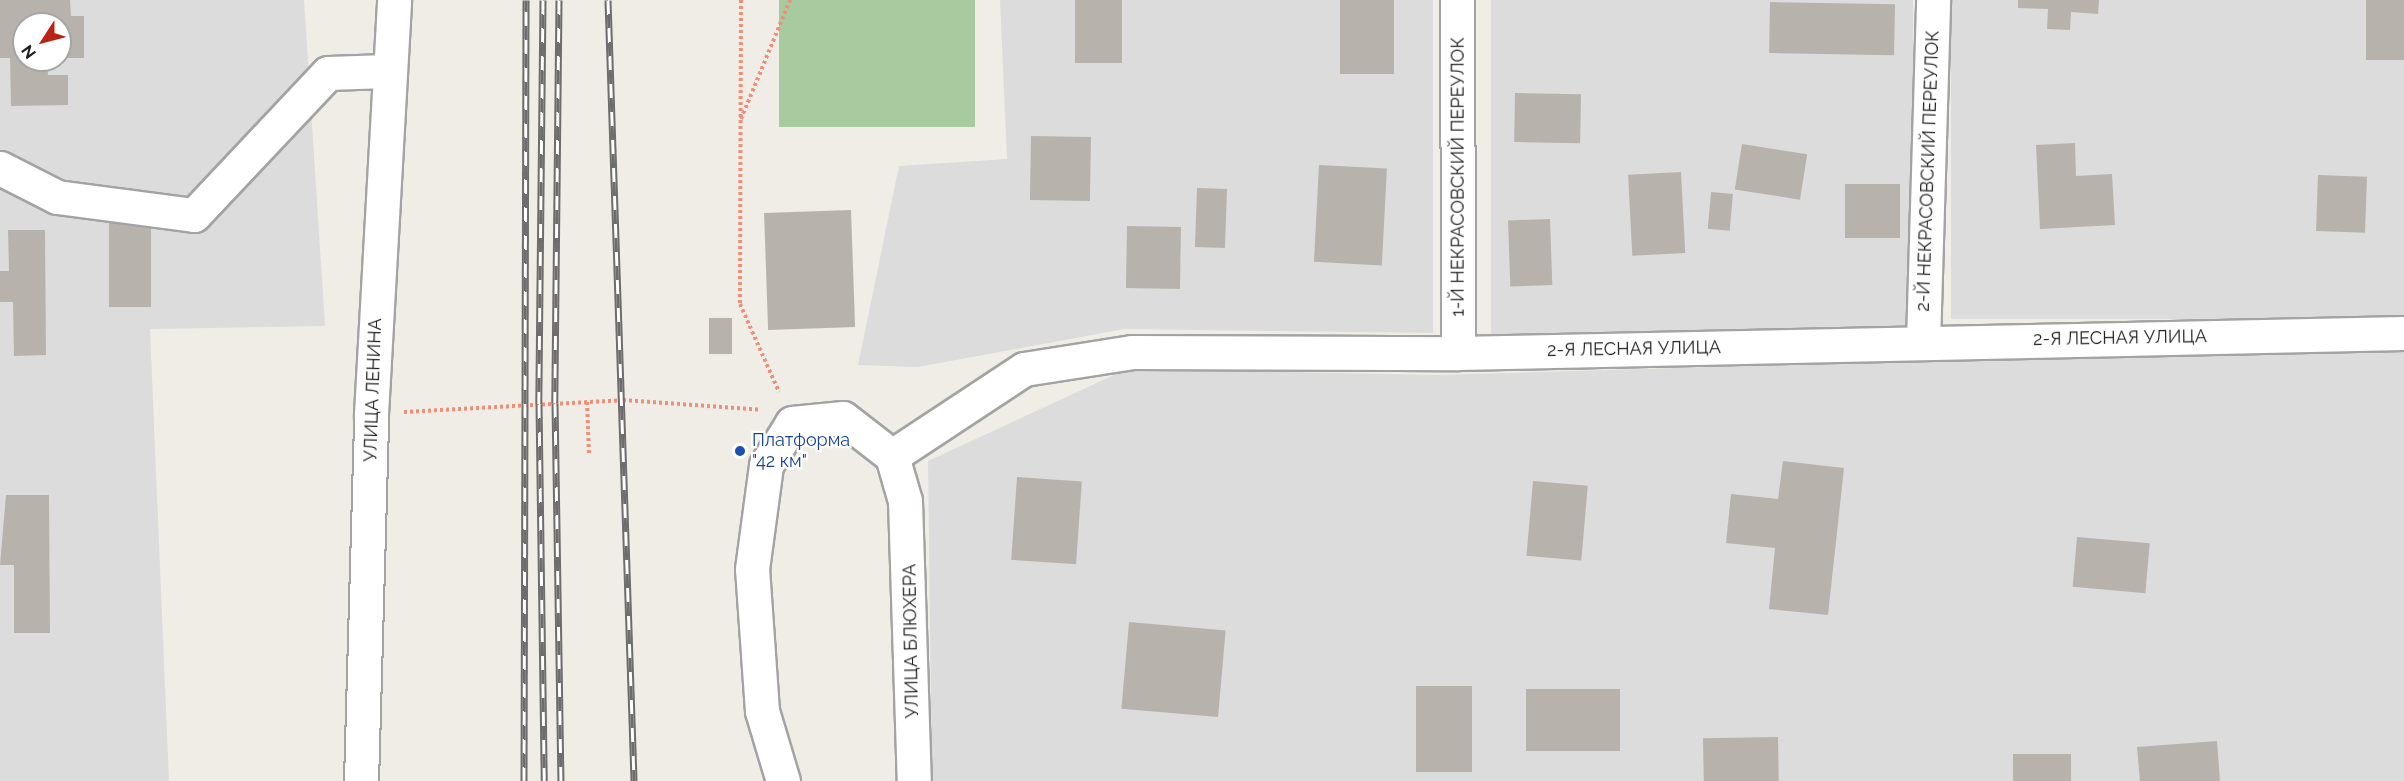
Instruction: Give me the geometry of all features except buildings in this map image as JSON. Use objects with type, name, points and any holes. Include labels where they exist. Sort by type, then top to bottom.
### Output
[{"type":"street","name":"УЛИЦА ЛЕНИНА","points":[[361,781],[371,414],[386,71],[394,0]]},
{"type":"street","name":"1-Й НЕКРАСОВСКИЙ ПЕРЕУЛОК","points":[[1457,0],[1458,354]]},
{"type":"street","name":"2-Й НЕКРАСОВСКИЙ ПЕРЕУЛОК","points":[[1923,342],[1933,0]]},
{"type":"street","points":[[0,168],[57,197],[194,214],[328,73],[386,71]]},
{"type":"street","name":"2-Я ЛЕСНАЯ УЛИЦА","points":[[892,456],[1024,369],[1132,352],[1458,354],[2404,333]]},
{"type":"street","points":[[783,781],[762,711],[752,569],[766,465],[792,423],[843,418],[892,456]]},
{"type":"street","name":"УЛИЦА БЛЮХЕРА","points":[[892,456],[905,501],[914,781]]},
{"type":"path","points":[[741,0],[740,304],[792,423]]},
{"type":"path","points":[[740,120],[790,0]]},
{"type":"path","points":[[371,414],[587,402],[753,406],[792,423]]},
{"type":"path","points":[[587,402],[589,453]]},
{"type":"shaded area","points":[[0,0],[304,0],[325,326],[150,329],[169,781],[0,781]]},
{"type":"shaded area","points":[[1000,0],[1433,0],[1433,333],[1124,329],[918,367],[858,365],[899,166],[1007,159]]},
{"type":"shaded area","points":[[1491,0],[1913,0],[1913,334],[1491,334]]},
{"type":"shaded area","points":[[1951,0],[2404,0],[2404,319],[1951,319]]},
{"type":"shaded area","points":[[2404,347],[2404,781],[932,781],[928,461],[1127,369],[1436,375]]},
{"type":"green space","points":[[779,0],[975,0],[975,127],[779,127]]},
{"type":"railway","points":[[524,781],[526,0]]},
{"type":"railway","points":[[543,0],[539,404],[544,781]]},
{"type":"railway","points":[[559,0],[555,403],[561,781]]},
{"type":"railway","points":[[608,0],[634,781]]},
{"type":"place","name":"Платформа \"42 км\"","points":[[740,451]]}]
